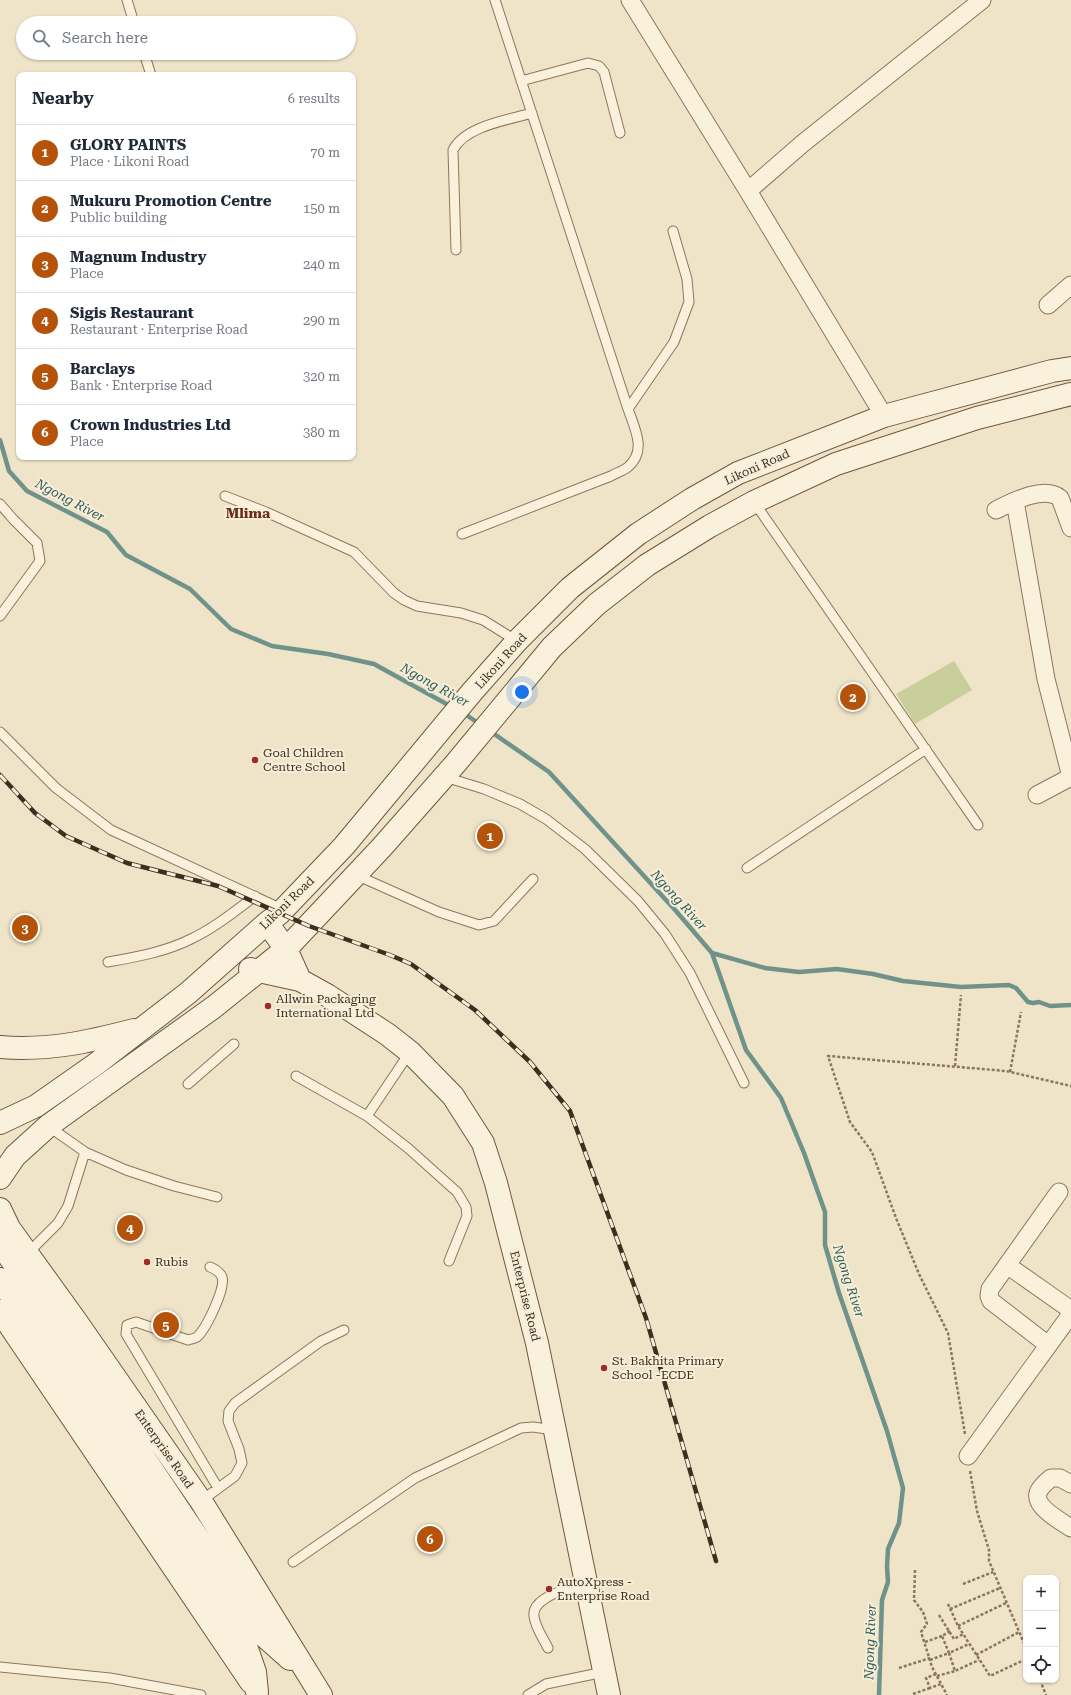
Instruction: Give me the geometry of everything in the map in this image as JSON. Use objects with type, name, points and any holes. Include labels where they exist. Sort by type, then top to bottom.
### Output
[{"type":"main road","name":"Likoni Road","points":[[26,1145],[18,1143],[11,1136],[4,1121],[36,1106],[143,1028],[188,993],[267,923],[284,910],[344,846],[472,692],[517,641],[570,588],[638,534],[692,499],[738,473],[884,416],[1052,371],[1071,368]]},
{"type":"main road","points":[[0,1178],[15,1156],[48,1126],[214,1007],[286,949],[356,875],[450,770],[552,646],[597,604],[647,566],[710,526],[754,502],[836,464],[977,418],[1071,394]]},
{"type":"main road","points":[[267,923],[286,949],[300,980]]},
{"type":"main road","name":"Enterprise Road","points":[[222,963],[300,980],[312,986],[387,1034],[410,1052],[453,1096],[483,1143],[496,1183],[535,1335],[609,1695]]},
{"type":"main road","points":[[0,1047],[23,1049],[56,1047],[87,1042],[143,1028]]},
{"type":"main road","points":[[0,1163],[0,1174]]},
{"type":"main road","name":"Enterprise Road","points":[[0,1209],[9,1228],[200,1501],[321,1695]]},
{"type":"main road","points":[[0,1243],[263,1635],[304,1669]]},
{"type":"main road","points":[[0,1279],[246,1646],[255,1672],[258,1694]]},
{"type":"main road","points":[[0,1310],[258,1694]]},
{"type":"street","points":[[630,0],[884,416]]},
{"type":"street","points":[[748,191],[802,144],[982,0]]},
{"type":"street","points":[[1048,305],[1071,286]]},
{"type":"street","points":[[996,510],[1015,501],[1044,492],[1056,495],[1060,498],[1071,528]]},
{"type":"street","points":[[1015,501],[1046,678],[1071,777],[1037,795]]},
{"type":"street","points":[[1048,1345],[991,1300],[989,1296],[990,1289],[1059,1192]]},
{"type":"street","points":[[1007,1264],[1071,1310]]},
{"type":"street","points":[[968,1456],[1071,1314]]},
{"type":"street","points":[[1071,1484],[1060,1478],[1051,1478],[1038,1492],[1038,1498],[1046,1510],[1071,1528]]},
{"type":"lane","points":[[127,0],[132,16]]},
{"type":"lane","points":[[462,534],[591,484],[628,467],[638,454],[638,441],[628,409],[495,0]]},
{"type":"lane","points":[[146,60],[150,72]]},
{"type":"lane","points":[[521,81],[588,63],[599,66],[604,72],[620,134]]},
{"type":"lane","points":[[456,250],[453,150],[456,144],[474,130],[532,113]]},
{"type":"lane","points":[[628,409],[674,342],[689,302],[687,279],[673,231]]},
{"type":"lane","points":[[225,496],[274,515],[354,552],[394,593],[404,600],[417,606],[461,613],[483,620],[517,641]]},
{"type":"lane","points":[[754,502],[978,825]]},
{"type":"lane","points":[[0,504],[37,542],[40,562],[0,616]]},
{"type":"lane","points":[[0,732],[56,788],[112,830],[284,910]]},
{"type":"lane","points":[[747,868],[926,749]]},
{"type":"lane","points":[[450,770],[484,789],[520,804],[546,819],[585,849],[638,902],[665,934],[690,973],[744,1083]]},
{"type":"lane","points":[[356,875],[439,912],[480,925],[494,920],[533,879]]},
{"type":"lane","points":[[108,962],[148,954],[190,940],[217,925],[254,896]]},
{"type":"lane","points":[[188,1084],[234,1044]]},
{"type":"lane","points":[[367,1116],[410,1052]]},
{"type":"lane","points":[[296,1076],[367,1116],[409,1149],[457,1192],[466,1207],[467,1216],[449,1261]]},
{"type":"lane","points":[[48,1126],[85,1152],[126,1170],[217,1198]]},
{"type":"lane","points":[[28,1254],[58,1223],[68,1206],[85,1152]]},
{"type":"lane","points":[[210,1267],[216,1269],[222,1277],[223,1284],[213,1311],[202,1332],[196,1338],[188,1340],[136,1322],[127,1325],[126,1334],[218,1488]]},
{"type":"lane","points":[[200,1501],[235,1476],[242,1464],[239,1449],[228,1421],[229,1411],[235,1403],[321,1341],[344,1330]]},
{"type":"lane","points":[[293,1562],[415,1478],[521,1428],[533,1427],[554,1430]]},
{"type":"lane","points":[[548,1648],[535,1622],[533,1614],[536,1606],[554,1593],[567,1589],[587,1588]]},
{"type":"lane","points":[[0,1667],[110,1678],[201,1695]]},
{"type":"lane","points":[[528,1695],[546,1684],[604,1672]]},
{"type":"path","points":[[955,1066],[961,995]]},
{"type":"path","points":[[1010,1072],[1021,1012]]},
{"type":"path","points":[[1026,1647],[989,1561],[989,1550],[986,1537],[977,1511],[948,1333],[919,1274],[879,1174],[872,1152],[850,1122],[828,1056],[1010,1072],[1071,1086]]},
{"type":"path","points":[[915,1570],[914,1600],[923,1612],[927,1624],[921,1632],[930,1659],[941,1684],[948,1695]]},
{"type":"path","points":[[963,1584],[993,1572]]},
{"type":"path","points":[[950,1609],[1000,1588]]},
{"type":"path","points":[[958,1626],[1006,1603]]},
{"type":"path","points":[[948,1604],[958,1626],[990,1676],[1023,1660]]},
{"type":"path","points":[[939,1615],[954,1638],[963,1634]]},
{"type":"path","points":[[924,1642],[942,1636],[950,1631]]},
{"type":"path","points":[[976,1655],[1019,1632]]},
{"type":"path","points":[[942,1636],[955,1671]]},
{"type":"path","points":[[899,1668],[949,1654],[969,1644]]},
{"type":"path","points":[[930,1688],[926,1678],[955,1671],[979,1660]]},
{"type":"path","points":[[1041,1683],[1046,1695]]},
{"type":"path","points":[[912,1694],[941,1684]]},
{"type":"green space","points":[[954,661],[972,690],[915,724],[896,694]]},
{"type":"waterway","name":"Ngong River","points":[[0,440],[9,471],[27,491],[107,532],[126,555],[190,589],[231,629],[272,646],[328,654],[374,664],[452,707]]},
{"type":"waterway","name":"Ngong River","points":[[462,712],[481,725]]},
{"type":"waterway","name":"Ngong River","points":[[490,731],[549,772],[676,911],[712,953],[746,1050],[781,1098],[804,1153],[825,1212],[825,1245],[839,1293],[887,1431],[903,1488],[899,1523],[888,1549],[888,1582],[882,1600],[879,1695]]},
{"type":"waterway","points":[[712,953],[765,968],[799,972],[837,969],[873,974],[903,981],[961,987],[1009,985],[1016,988],[1028,1002],[1039,1002],[1050,1006],[1071,1005]]},
{"type":"railway","points":[[0,775],[35,813],[66,836],[127,863],[218,886],[309,926],[411,964],[475,1010],[530,1062],[570,1111],[646,1318],[716,1561]]},
{"type":"place","name":"Mukuru Promotion Centre","points":[[853,697]]},
{"type":"place","name":"Goal Children Centre School","points":[[255,760]]},
{"type":"place","name":"GLORY PAINTS","points":[[490,836]]},
{"type":"place","name":"Magnum Industry","points":[[25,928]]},
{"type":"place","name":"Allwin Packaging International Ltd","points":[[268,1006]]},
{"type":"place","name":"Sigis Restaurant","points":[[130,1228]]},
{"type":"place","name":"Rubis","points":[[147,1262]]},
{"type":"place","name":"Barclays","points":[[166,1325]]},
{"type":"place","name":"St. Bakhita Primary School -ECDE","points":[[604,1368]]},
{"type":"place","name":"Crown Industries Ltd","points":[[430,1539]]},
{"type":"place","name":"AutoXpress - Enterprise Road","points":[[549,1589]]},
{"type":"district","name":"Mlima","points":[[248,513]]}]
